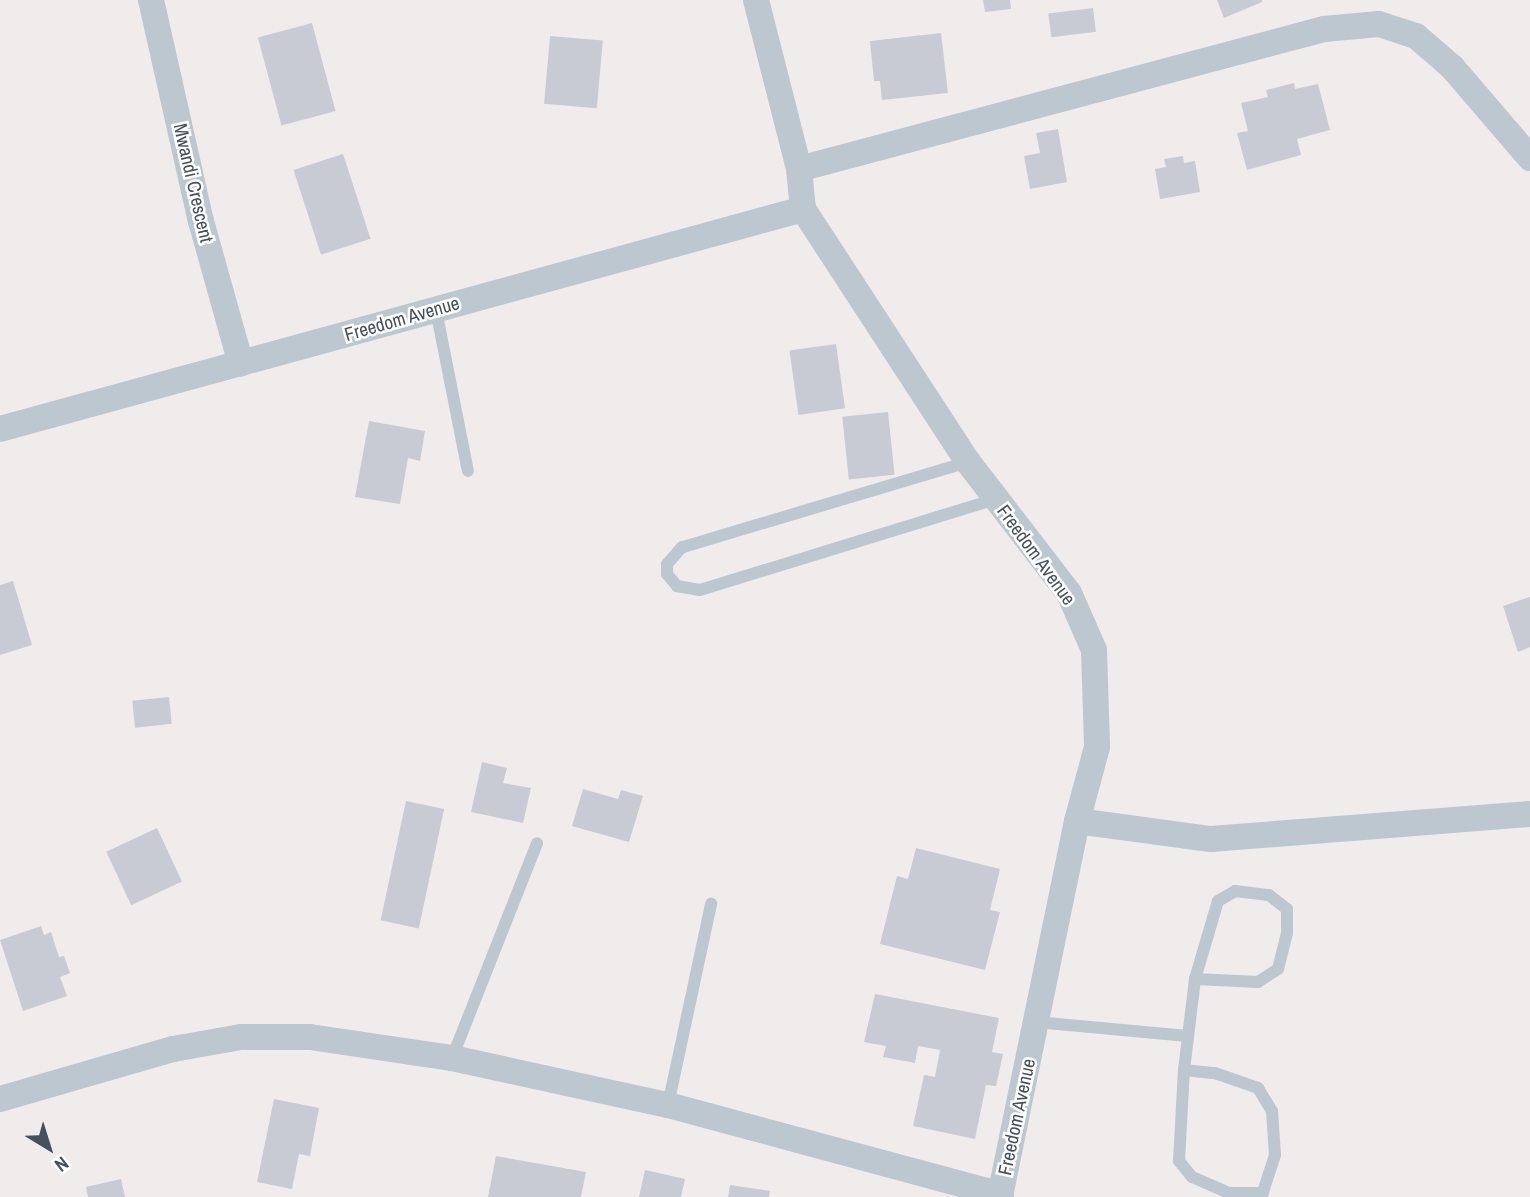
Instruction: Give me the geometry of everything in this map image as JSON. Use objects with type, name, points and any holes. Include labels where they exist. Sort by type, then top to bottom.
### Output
[{"type":"street","name":"Mwandi Crescent","points":[[151,0],[201,221],[241,364]]},
{"type":"street","name":"Freedom Avenue","points":[[755,0],[799,169],[803,209],[968,462],[1069,593],[1094,650],[1097,747],[1077,821],[1000,1196]]},
{"type":"street","points":[[799,169],[1324,29],[1379,24],[1416,36],[1452,67],[1530,158]]},
{"type":"street","name":"Freedom Avenue","points":[[0,429],[803,209]]},
{"type":"street","points":[[1077,821],[1211,839],[1530,814]]},
{"type":"street","points":[[0,1099],[173,1049],[241,1037],[310,1037],[452,1058],[668,1105],[1000,1196]]},
{"type":"lane","points":[[436,310],[468,471]]},
{"type":"lane","points":[[968,462],[682,547],[667,564],[667,575],[677,586],[700,590],[995,499]]},
{"type":"lane","points":[[452,1058],[537,843]]},
{"type":"lane","points":[[1184,1070],[1215,1073],[1258,1088],[1272,1111],[1275,1155],[1263,1193],[1229,1193],[1192,1177],[1180,1161],[1184,1070],[1195,979],[1218,901],[1235,891],[1246,892],[1269,895],[1286,909],[1287,933],[1278,969],[1258,982],[1195,979]]},
{"type":"lane","points":[[668,1105],[711,904]]},
{"type":"lane","points":[[1036,1022],[1187,1035]]},
{"type":"building","points":[[983,0],[1010,0],[1011,9],[985,12]]},
{"type":"building","points":[[1217,0],[1262,0],[1262,2],[1224,18]]},
{"type":"building","points":[[1093,8],[1096,32],[1051,37],[1048,13]]},
{"type":"building","points":[[312,23],[336,111],[281,125],[258,37]]},
{"type":"building","points":[[941,33],[948,93],[882,100],[880,81],[874,81],[870,41]]},
{"type":"building","points":[[550,36],[603,41],[597,108],[544,104]]},
{"type":"building","points":[[1294,83],[1295,89],[1318,84],[1330,130],[1297,139],[1301,155],[1247,170],[1237,133],[1248,131],[1241,103],[1268,97],[1266,90]]},
{"type":"building","points":[[1058,129],[1067,182],[1030,189],[1024,156],[1040,153],[1036,133]]},
{"type":"building","points":[[343,154],[371,239],[321,255],[294,170]]},
{"type":"building","points":[[1183,156],[1184,163],[1195,161],[1200,192],[1160,199],[1155,169],[1166,167],[1164,159]]},
{"type":"building","points":[[836,344],[845,408],[799,415],[789,351]]},
{"type":"building","points":[[888,412],[895,475],[849,479],[842,417]]},
{"type":"building","points":[[369,421],[425,431],[420,461],[408,458],[400,504],[355,497]]},
{"type":"building","points":[[13,581],[32,645],[0,655],[0,585]]},
{"type":"building","points":[[1530,597],[1530,647],[1518,652],[1503,606]]},
{"type":"building","points":[[169,697],[172,724],[135,728],[132,701]]},
{"type":"building","points":[[482,762],[507,768],[503,783],[531,788],[523,823],[471,812]]},
{"type":"building","points":[[583,789],[618,799],[621,790],[643,796],[629,842],[572,826]]},
{"type":"building","points":[[406,801],[444,809],[419,928],[381,920]]},
{"type":"building","points":[[157,828],[182,881],[131,905],[106,852]]},
{"type":"building","points":[[916,848],[1000,869],[990,910],[1000,912],[985,970],[880,944],[897,876],[908,879]]},
{"type":"building","points":[[41,926],[44,935],[51,932],[59,957],[64,956],[70,973],[60,977],[67,996],[23,1011],[0,940]]},
{"type":"building","points":[[875,994],[999,1018],[992,1052],[1003,1054],[996,1086],[986,1085],[975,1139],[913,1126],[924,1075],[935,1077],[940,1050],[918,1046],[915,1063],[883,1057],[886,1046],[864,1042]]},
{"type":"building","points":[[274,1099],[319,1108],[310,1156],[299,1154],[292,1189],[257,1182]]},
{"type":"building","points":[[496,1156],[586,1172],[581,1197],[488,1197]]},
{"type":"building","points":[[645,1170],[685,1179],[681,1197],[639,1197]]},
{"type":"building","points":[[121,1179],[125,1197],[88,1197],[86,1187]]},
{"type":"building","points":[[730,1185],[770,1191],[769,1197],[728,1197]]}]
